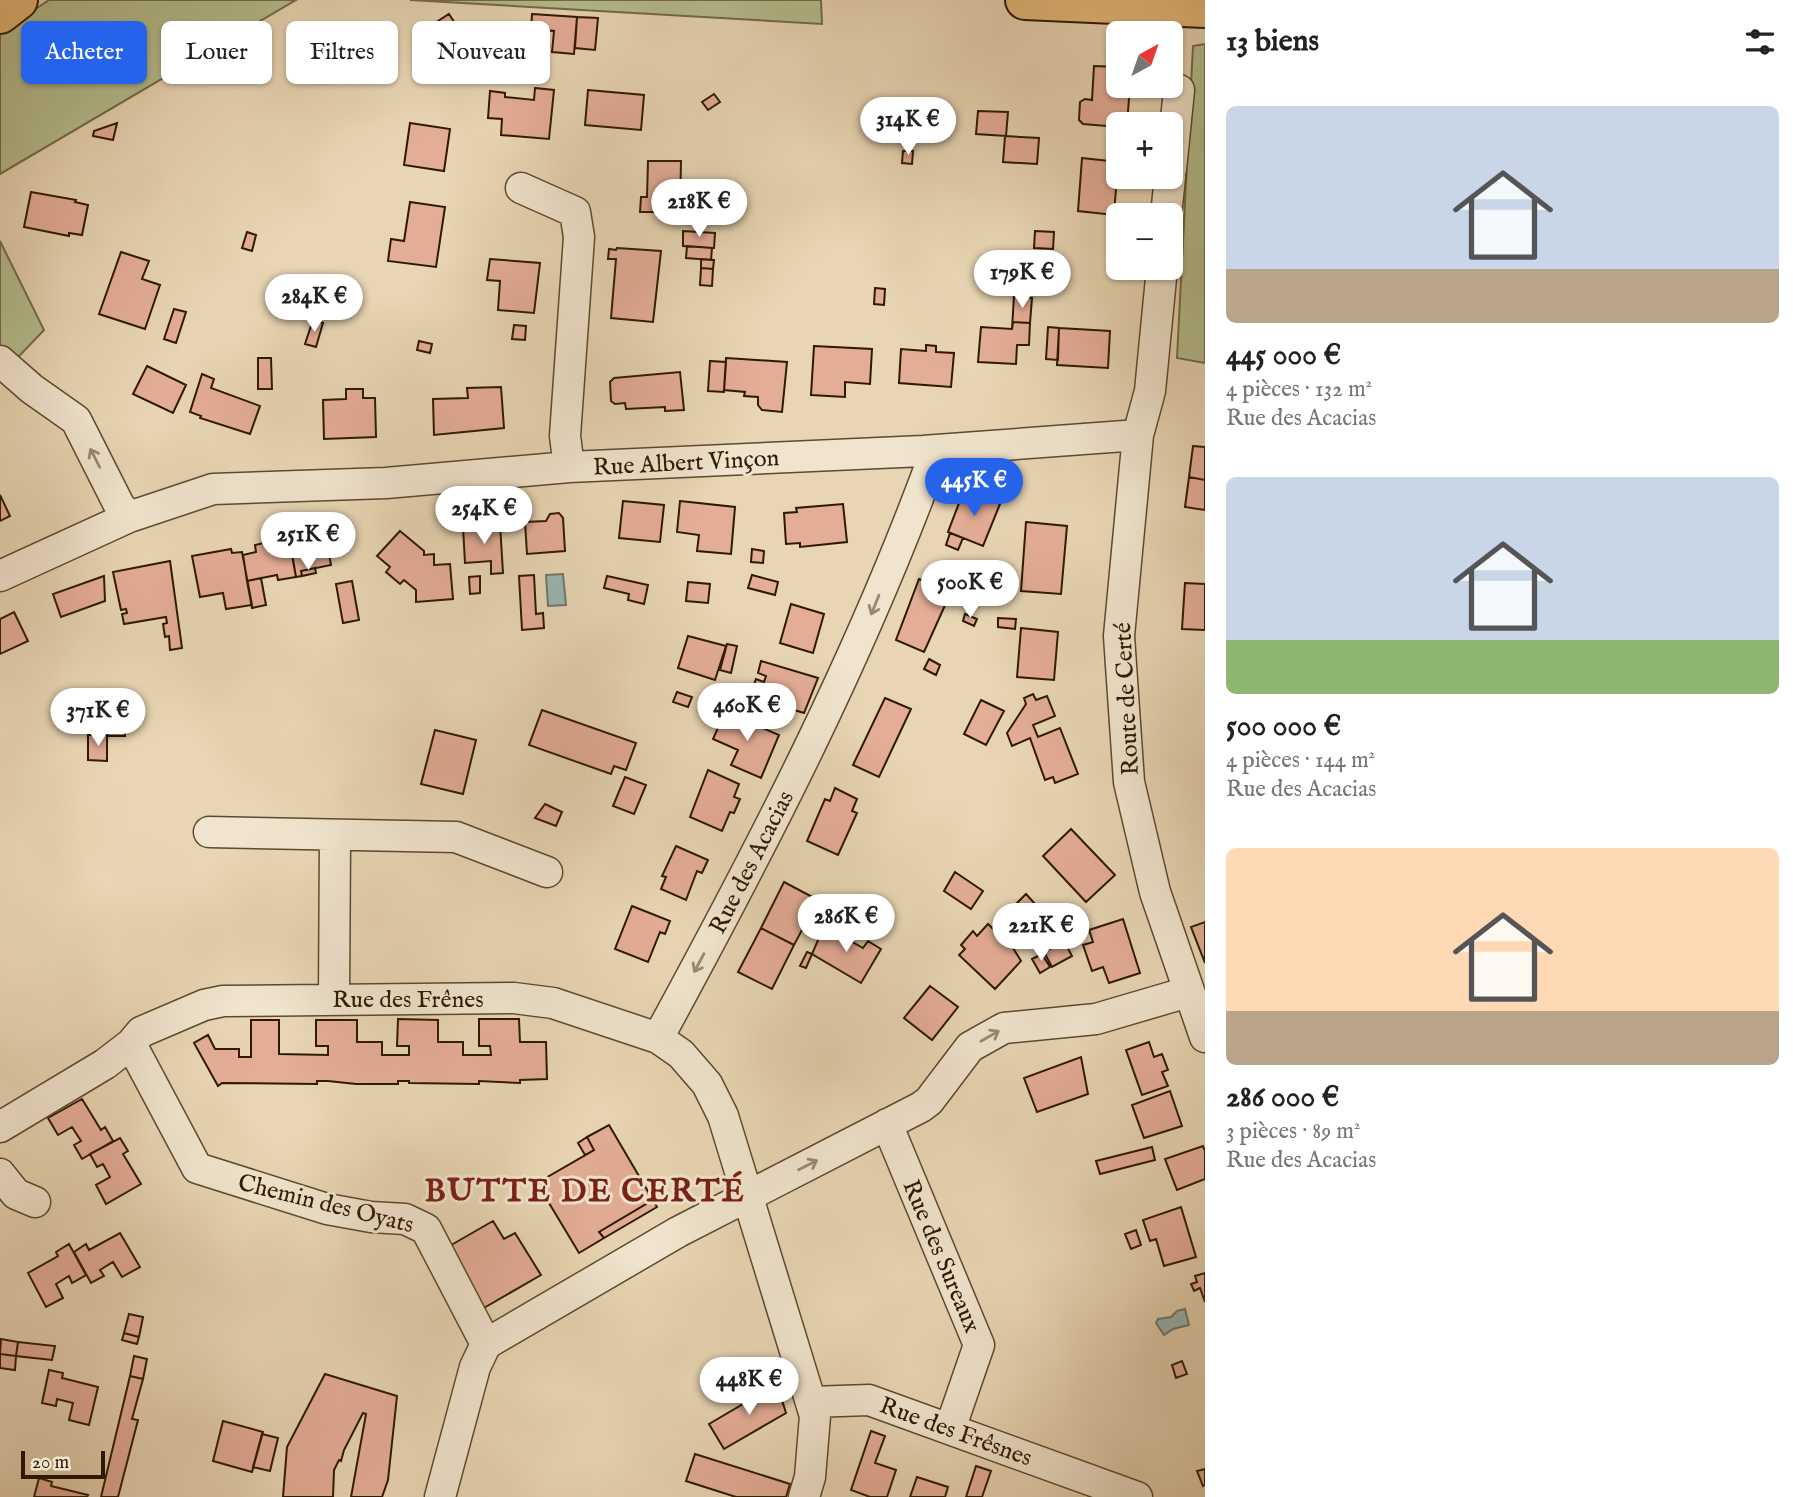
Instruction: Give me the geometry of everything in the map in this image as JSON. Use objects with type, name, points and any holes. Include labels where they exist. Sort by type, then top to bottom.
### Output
[{"type":"main road","points":[[0,14],[18,0]]},
{"type":"main road","points":[[1025,0],[1205,8]]},
{"type":"street","points":[[522,188],[575,212],[579,237],[565,436],[569,467]]},
{"type":"street","name":"Route de Certé","points":[[1160,280],[1150,391],[1138,435],[1119,636],[1129,782],[1155,892],[1205,1037]]},
{"type":"street","points":[[0,362],[76,420],[119,506],[129,517]]},
{"type":"street","name":"Rue Albert Vinçon","points":[[0,576],[129,517],[214,489],[386,483],[569,467],[936,450],[1138,435]]},
{"type":"street","name":"Rue des Acacias","points":[[657,1038],[753,859],[856,652],[916,508],[936,450]]},
{"type":"street","points":[[208,832],[456,837],[547,872]]},
{"type":"street","points":[[334,999],[335,836]]},
{"type":"street","points":[[440,1497],[475,1367],[486,1344],[667,1239],[929,1101],[970,1048],[1004,1028],[1096,1019],[1188,992]]},
{"type":"street","name":"Rue des Frênes","points":[[0,1127],[105,1064],[131,1044],[141,1032],[204,1005],[222,1001],[514,998],[553,1003],[657,1038],[681,1054],[707,1083],[723,1116],[815,1416],[810,1477],[804,1497]]},
{"type":"street","name":"Chemin des Oyats","points":[[131,1044],[197,1168],[327,1209],[371,1217],[405,1219],[426,1229],[486,1344]]},
{"type":"street","name":"Rue des Sureaux","points":[[887,1124],[979,1345],[950,1429]]},
{"type":"street","points":[[0,1174],[16,1194],[35,1202]]},
{"type":"street","name":"Rue des Frêsnes","points":[[811,1402],[869,1400],[1137,1497]]},
{"type":"green space","points":[[49,0],[296,0],[260,21],[161,21],[161,79],[0,174],[0,33]]},
{"type":"green space","points":[[410,0],[821,0],[822,24]]},
{"type":"green space","points":[[1205,44],[1205,363],[1177,358],[1193,46]]},
{"type":"green space","points":[[0,241],[44,330],[0,376]]},
{"type":"water","points":[[563,574],[566,605],[548,606],[546,575]]},
{"type":"water","points":[[1185,1309],[1189,1325],[1173,1329],[1164,1335],[1156,1323],[1158,1319],[1171,1317],[1177,1311]]},
{"type":"building","points":[[449,14],[454,21],[438,21]]},
{"type":"building","points":[[532,14],[577,17],[574,54],[552,52],[554,31],[550,31],[550,21],[532,21]]},
{"type":"building","points":[[577,17],[598,18],[595,50],[575,48]]},
{"type":"building","points":[[1094,66],[1106,66],[1106,98],[1129,98],[1128,112],[1106,112],[1106,126],[1083,124],[1079,120],[1080,102],[1085,99],[1092,100]]},
{"type":"building","points":[[535,88],[554,90],[549,139],[501,135],[502,119],[488,118],[490,91],[505,93],[505,97],[534,100]]},
{"type":"building","points":[[588,90],[644,95],[641,130],[585,125]]},
{"type":"building","points":[[714,94],[720,102],[708,110],[702,102]]},
{"type":"building","points":[[978,111],[1008,112],[1006,136],[976,134]]},
{"type":"building","points":[[117,123],[113,140],[93,136],[94,131]]},
{"type":"building","points":[[410,123],[450,129],[444,171],[404,165]]},
{"type":"building","points":[[1005,136],[1039,138],[1037,164],[1003,162]]},
{"type":"building","points":[[903,151],[913,151],[912,164],[902,163]]},
{"type":"building","points":[[1082,158],[1106,161],[1106,189],[1116,189],[1115,203],[1106,203],[1106,214],[1078,211]]},
{"type":"building","points":[[648,161],[681,161],[680,212],[640,212],[641,197],[647,197]]},
{"type":"building","points":[[31,192],[76,200],[75,202],[88,205],[82,235],[69,233],[69,236],[24,227]]},
{"type":"building","points":[[410,202],[445,207],[436,267],[388,261],[391,239],[404,241]]},
{"type":"building","points":[[683,231],[715,233],[714,248],[683,246]]},
{"type":"building","points":[[1035,231],[1054,232],[1053,249],[1034,248]]},
{"type":"building","points":[[247,232],[256,235],[252,251],[242,248]]},
{"type":"building","points":[[687,246],[712,248],[711,260],[686,258]]},
{"type":"building","points":[[609,249],[661,251],[653,322],[611,318],[616,259],[608,259]]},
{"type":"building","points":[[121,252],[149,261],[142,279],[160,285],[145,329],[99,314]]},
{"type":"building","points":[[490,259],[540,263],[534,313],[498,310],[500,281],[487,280]]},
{"type":"building","points":[[701,259],[714,260],[713,269],[701,268]]},
{"type":"building","points":[[701,268],[713,269],[712,286],[700,285]]},
{"type":"building","points":[[327,282],[339,286],[332,309],[322,306]]},
{"type":"building","points":[[875,288],[885,289],[884,305],[874,304]]},
{"type":"building","points":[[1014,296],[1032,298],[1030,323],[1013,322],[1012,329]]},
{"type":"building","points":[[174,309],[186,312],[176,343],[164,339]]},
{"type":"building","points":[[313,320],[323,323],[316,347],[305,344]]},
{"type":"building","points":[[1013,322],[1030,323],[1029,345],[1017,345],[1016,364],[978,362],[981,327],[1012,329]]},
{"type":"building","points":[[514,325],[526,326],[525,340],[512,339]]},
{"type":"building","points":[[1048,327],[1059,328],[1058,360],[1046,359]]},
{"type":"building","points":[[1059,328],[1110,331],[1108,368],[1057,365]]},
{"type":"building","points":[[419,341],[432,344],[430,353],[417,350]]},
{"type":"building","points":[[926,345],[936,346],[936,352],[954,353],[951,387],[899,383],[901,349],[926,351]]},
{"type":"building","points":[[814,346],[872,349],[870,384],[845,382],[845,397],[811,395]]},
{"type":"building","points":[[258,358],[271,358],[272,389],[258,389]]},
{"type":"building","points":[[726,358],[787,362],[782,412],[762,410],[758,405],[758,397],[744,396],[745,392],[724,390]]},
{"type":"building","points":[[710,361],[726,362],[724,392],[708,391]]},
{"type":"building","points":[[147,366],[186,385],[173,413],[133,394]]},
{"type":"building","points":[[680,372],[684,410],[665,411],[665,407],[626,409],[625,403],[615,404],[611,401],[610,382],[614,378]]},
{"type":"building","points":[[202,374],[214,379],[211,388],[260,406],[250,434],[200,418],[201,416],[190,412]]},
{"type":"building","points":[[501,387],[504,428],[434,435],[433,399],[468,398],[467,388]]},
{"type":"building","points":[[346,389],[363,389],[363,398],[375,398],[376,437],[324,439],[323,400],[346,399]]},
{"type":"building","points":[[1193,446],[1205,447],[1205,480],[1189,477]]},
{"type":"building","points":[[1189,477],[1205,480],[1205,510],[1185,507]]},
{"type":"building","points":[[964,490],[1000,504],[983,546],[948,532]]},
{"type":"building","points":[[0,495],[10,516],[0,521]]},
{"type":"building","points":[[623,501],[664,505],[660,542],[619,538]]},
{"type":"building","points":[[680,501],[735,507],[731,554],[697,551],[699,535],[677,532]]},
{"type":"building","points":[[843,504],[847,542],[800,547],[800,543],[786,544],[784,513],[797,512],[796,508]]},
{"type":"building","points":[[559,513],[563,518],[565,551],[527,554],[525,522],[546,521],[550,514]]},
{"type":"building","points":[[1026,522],[1067,526],[1061,594],[1021,591]]},
{"type":"building","points":[[500,524],[503,573],[491,574],[491,561],[465,563],[463,527]]},
{"type":"building","points":[[288,530],[296,577],[278,580],[277,575],[247,581],[243,555],[256,552],[255,545],[268,542],[266,534]]},
{"type":"building","points":[[400,531],[424,551],[424,555],[434,554],[434,565],[450,564],[453,599],[416,602],[416,590],[404,580],[400,584],[386,572],[390,567],[377,556]]},
{"type":"building","points":[[325,532],[331,565],[301,571],[302,576],[296,577],[289,539]]},
{"type":"building","points":[[950,533],[963,538],[958,550],[946,545]]},
{"type":"building","points":[[231,549],[232,553],[242,552],[252,605],[226,609],[223,593],[200,597],[192,556]]},
{"type":"building","points":[[752,549],[764,551],[763,563],[751,562]]},
{"type":"building","points":[[170,561],[182,648],[170,650],[169,636],[165,637],[163,624],[167,623],[166,617],[124,624],[122,614],[127,613],[126,609],[121,610],[113,572]]},
{"type":"building","points":[[315,568],[316,573],[302,576],[301,571]]},
{"type":"building","points":[[534,575],[536,614],[543,613],[544,628],[522,630],[519,576]]},
{"type":"building","points":[[752,575],[778,582],[775,595],[748,588]]},
{"type":"building","points":[[104,576],[105,601],[61,617],[53,594]]},
{"type":"building","points":[[480,576],[480,593],[470,594],[469,577]]},
{"type":"building","points":[[607,576],[648,585],[644,604],[628,600],[629,594],[604,588]]},
{"type":"building","points":[[261,578],[266,605],[252,608],[247,581]]},
{"type":"building","points":[[919,579],[951,592],[924,652],[896,640]]},
{"type":"building","points":[[352,581],[359,620],[343,623],[336,584]]},
{"type":"building","points":[[688,582],[710,584],[708,603],[686,601]]},
{"type":"building","points":[[1185,583],[1205,584],[1205,630],[1182,629]]},
{"type":"building","points":[[791,604],[824,614],[813,653],[780,643]]},
{"type":"building","points":[[14,612],[28,641],[0,654],[0,619]]},
{"type":"building","points":[[965,614],[977,619],[974,626],[963,621]]},
{"type":"building","points":[[998,618],[1016,619],[1015,629],[998,627]]},
{"type":"building","points":[[1021,628],[1058,632],[1054,680],[1017,677]]},
{"type":"building","points":[[688,636],[726,646],[715,680],[678,668]]},
{"type":"building","points":[[727,644],[737,646],[731,673],[720,670]]},
{"type":"building","points":[[929,659],[940,665],[936,675],[924,669]]},
{"type":"building","points":[[761,661],[818,678],[804,713],[781,706],[779,714],[767,710],[769,702],[750,695],[756,679],[764,682],[766,676],[758,673]]},
{"type":"building","points":[[677,692],[692,697],[688,707],[673,702]]},
{"type":"building","points":[[1033,694],[1036,700],[1047,696],[1055,716],[1033,725],[1038,737],[1060,728],[1078,774],[1055,783],[1053,777],[1045,780],[1030,738],[1012,746],[1007,733],[1026,704],[1024,698]]},
{"type":"building","points":[[885,698],[911,709],[879,777],[853,765]]},
{"type":"building","points":[[981,700],[1004,711],[986,745],[964,734]]},
{"type":"building","points":[[542,710],[636,743],[626,770],[614,766],[611,774],[529,745]]},
{"type":"building","points":[[725,712],[779,735],[761,778],[731,765],[738,750],[713,739]]},
{"type":"building","points":[[106,715],[124,715],[125,736],[107,736]]},
{"type":"building","points":[[435,730],[476,740],[463,794],[421,784]]},
{"type":"building","points":[[88,735],[107,735],[107,761],[88,760]]},
{"type":"building","points":[[708,770],[739,784],[734,797],[740,799],[734,813],[730,812],[722,831],[690,817]]},
{"type":"building","points":[[625,777],[646,785],[634,814],[613,806]]},
{"type":"building","points":[[835,788],[857,799],[852,811],[857,813],[838,855],[807,841],[825,799],[830,801]]},
{"type":"building","points":[[545,804],[562,812],[556,826],[535,818]]},
{"type":"building","points":[[1071,829],[1115,875],[1086,902],[1043,856]]},
{"type":"building","points":[[676,846],[708,860],[702,873],[697,871],[686,900],[661,889],[666,877],[662,876]]},
{"type":"building","points":[[955,872],[983,891],[971,909],[944,891]]},
{"type":"building","points":[[784,882],[818,900],[794,945],[761,928]]},
{"type":"building","points":[[1026,894],[1055,926],[1064,941],[1059,944],[1055,940],[1049,945],[1037,930],[1026,941],[1022,938],[1013,948],[992,928]]},
{"type":"building","points":[[632,906],[670,921],[665,934],[660,932],[648,962],[615,949]]},
{"type":"building","points":[[1123,919],[1140,973],[1109,983],[1103,967],[1092,971],[1083,945],[1093,942],[1089,930]]},
{"type":"building","points":[[1205,922],[1205,963],[1191,927]]},
{"type":"building","points":[[988,924],[1013,948],[1021,961],[995,989],[959,955],[965,949],[961,945],[973,931],[977,936]]},
{"type":"building","points":[[824,926],[863,948],[868,941],[881,949],[861,983],[812,954]]},
{"type":"building","points":[[761,928],[794,945],[772,989],[738,972]]},
{"type":"building","points":[[1064,941],[1072,956],[1052,967],[1044,952]]},
{"type":"building","points":[[807,952],[812,954],[806,968],[800,966]]},
{"type":"building","points":[[1042,954],[1050,967],[1040,973],[1032,959]]},
{"type":"building","points":[[930,986],[958,1007],[932,1040],[904,1018]]},
{"type":"building","points":[[398,1019],[438,1020],[438,1042],[463,1042],[463,1055],[491,1055],[490,1046],[479,1046],[479,1019],[519,1019],[520,1042],[546,1042],[547,1079],[520,1080],[520,1083],[479,1081],[479,1084],[398,1081],[398,1084],[356,1084],[317,1081],[317,1084],[222,1083],[218,1086],[194,1043],[208,1035],[215,1049],[239,1049],[239,1057],[251,1057],[251,1020],[279,1020],[279,1054],[328,1055],[328,1046],[316,1046],[316,1020],[357,1020],[357,1042],[382,1042],[382,1055],[409,1055],[409,1046],[397,1046]]},
{"type":"building","points":[[1149,1042],[1154,1057],[1162,1054],[1168,1070],[1162,1072],[1168,1086],[1142,1095],[1126,1050]]},
{"type":"building","points":[[1081,1057],[1088,1094],[1037,1112],[1024,1078]]},
{"type":"building","points":[[1170,1091],[1182,1126],[1144,1138],[1132,1105]]},
{"type":"building","points":[[82,1099],[101,1130],[105,1127],[113,1141],[82,1159],[74,1145],[81,1141],[72,1127],[58,1135],[48,1118]]},
{"type":"building","points":[[609,1125],[653,1200],[599,1232],[604,1238],[579,1253],[537,1183],[594,1150],[587,1137]]},
{"type":"building","points":[[587,1137],[594,1150],[585,1155],[578,1143]]},
{"type":"building","points":[[120,1138],[128,1151],[123,1154],[141,1184],[106,1204],[96,1185],[110,1177],[103,1164],[97,1167],[90,1154]]},
{"type":"building","points":[[1203,1146],[1205,1179],[1177,1190],[1165,1159]]},
{"type":"building","points":[[1152,1147],[1155,1160],[1100,1174],[1096,1161]]},
{"type":"building","points":[[653,1200],[657,1207],[604,1238],[599,1232]]},
{"type":"building","points":[[1181,1207],[1196,1257],[1164,1266],[1156,1239],[1150,1241],[1143,1220]]},
{"type":"building","points":[[493,1221],[504,1239],[515,1233],[541,1275],[482,1309],[446,1248]]},
{"type":"building","points":[[1136,1230],[1141,1245],[1131,1249],[1125,1234]]},
{"type":"building","points":[[120,1233],[140,1267],[122,1277],[113,1262],[100,1270],[104,1276],[91,1283],[74,1252],[86,1244],[89,1250]]},
{"type":"building","points":[[69,1244],[86,1275],[72,1283],[69,1276],[56,1284],[63,1298],[46,1307],[28,1273],[58,1256],[56,1252]]},
{"type":"building","points":[[1205,1273],[1205,1302],[1200,1288],[1194,1291],[1191,1284],[1197,1282],[1195,1276]]},
{"type":"building","points":[[129,1314],[143,1317],[139,1337],[124,1333]]},
{"type":"building","points":[[124,1333],[139,1337],[137,1344],[122,1340]]},
{"type":"building","points":[[1,1339],[18,1342],[16,1356],[0,1354]]},
{"type":"building","points":[[18,1342],[55,1346],[52,1360],[16,1356]]},
{"type":"building","points":[[0,1354],[16,1356],[15,1370],[0,1368]]},
{"type":"building","points":[[134,1356],[147,1359],[143,1379],[130,1376]]},
{"type":"building","points":[[1182,1361],[1187,1374],[1176,1378],[1172,1365]]},
{"type":"building","points":[[49,1370],[63,1373],[62,1378],[98,1387],[89,1425],[69,1420],[73,1403],[57,1399],[56,1406],[42,1403]]},
{"type":"building","points":[[325,1374],[397,1396],[388,1480],[382,1497],[351,1497],[366,1414],[363,1413],[341,1461],[339,1460],[334,1470],[333,1497],[283,1497],[287,1447]]},
{"type":"building","points":[[130,1376],[143,1379],[132,1419],[138,1420],[118,1497],[101,1497]]},
{"type":"building","points":[[777,1384],[786,1413],[724,1449],[709,1424]]},
{"type":"building","points":[[223,1421],[263,1432],[252,1472],[213,1461]]},
{"type":"building","points":[[871,1431],[885,1436],[875,1463],[896,1470],[887,1497],[870,1497],[851,1490]]},
{"type":"building","points":[[262,1434],[278,1438],[270,1471],[253,1467]]},
{"type":"building","points":[[695,1454],[790,1484],[786,1497],[736,1497],[686,1481]]},
{"type":"building","points":[[976,1466],[991,1471],[982,1497],[966,1497]]},
{"type":"building","points":[[1205,1469],[1205,1485],[1203,1486],[1197,1471]]},
{"type":"building","points":[[917,1477],[948,1487],[945,1497],[910,1497]]},
{"type":"building","points":[[39,1478],[52,1482],[51,1486],[88,1495],[34,1497]]},
{"type":"district","name":"BUTTE DE CERTÉ","points":[[585,1190]]}]
